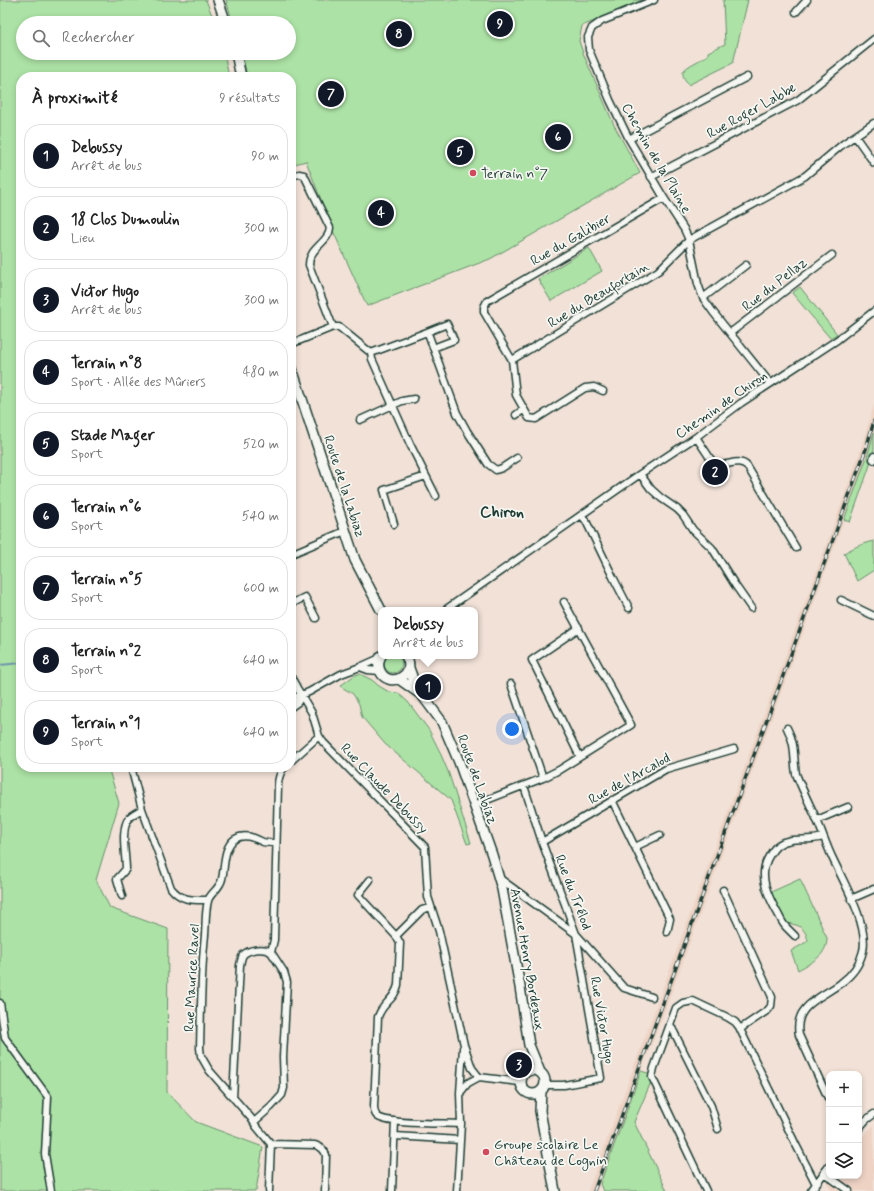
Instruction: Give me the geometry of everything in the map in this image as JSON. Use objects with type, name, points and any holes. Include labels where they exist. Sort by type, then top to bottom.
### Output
[{"type":"main road","points":[[218,0],[224,16]]},
{"type":"main road","points":[[237,60],[240,72]]},
{"type":"main road","name":"Route de la Labiaz","points":[[296,381],[355,560],[379,607]]},
{"type":"main road","points":[[379,659],[378,663],[380,671]]},
{"type":"main road","name":"Route de Labiaz","points":[[407,659],[413,679],[422,695],[442,722],[459,762],[492,855],[498,878]]},
{"type":"main road","points":[[399,679],[407,673],[409,668]]},
{"type":"main road","name":"Route de Labiaz","points":[[380,671],[385,677],[395,680],[399,679],[422,695]]},
{"type":"main road","name":"Avenue Henry Bordeaux","points":[[498,878],[502,889],[530,1045],[540,1072]]},
{"type":"main road","name":"Avenue Henry Bordeaux","points":[[527,1071],[530,1045]]},
{"type":"main road","points":[[539,1090],[528,1093],[524,1091],[520,1082],[522,1076],[527,1071],[536,1070],[545,1078],[539,1090],[540,1111],[555,1191]]},
{"type":"street","name":"Chemin de la Plaine","points":[[654,0],[602,21],[592,28],[588,37],[589,50],[610,100],[629,139],[684,229],[689,240],[698,284],[703,298],[770,383]]},
{"type":"street","points":[[796,12],[807,0]]},
{"type":"street","name":"Rue Roger Labbe","points":[[651,177],[798,100],[874,39]]},
{"type":"street","points":[[629,139],[747,77]]},
{"type":"street","name":"Rue du Beaufortain","points":[[512,360],[658,271],[689,240],[805,176],[855,136],[874,123]]},
{"type":"street","points":[[855,136],[874,163]]},
{"type":"street","points":[[296,175],[304,175],[330,228],[330,231],[311,255],[309,265],[332,327]]},
{"type":"street","name":"Rue du Galibier","points":[[512,360],[484,312],[484,307],[488,301],[664,198]]},
{"type":"street","name":"Rue du Pellaz","points":[[730,333],[832,255]]},
{"type":"street","points":[[703,298],[746,265]]},
{"type":"street","name":"Chemin de Chiron","points":[[449,607],[582,516],[640,474],[696,437],[770,383],[837,340],[874,311]]},
{"type":"street","points":[[371,353],[446,324],[454,340],[433,348]]},
{"type":"street","points":[[296,342],[332,327],[339,327],[371,353],[372,359],[392,406],[436,496]]},
{"type":"street","points":[[427,332],[457,413],[488,464],[496,470],[502,468],[517,458]]},
{"type":"street","points":[[512,360],[516,395],[523,410],[529,418],[536,419],[585,388],[594,387],[603,392]]},
{"type":"street","points":[[360,420],[402,401],[414,399]]},
{"type":"street","points":[[516,415],[523,410]]},
{"type":"street","points":[[696,437],[714,464],[717,466],[741,462],[747,466],[796,548]]},
{"type":"street","points":[[874,456],[874,460]]},
{"type":"street","points":[[640,474],[661,498],[683,515],[692,530],[712,548],[751,608]]},
{"type":"street","points":[[394,524],[384,490],[426,476]]},
{"type":"street","points":[[582,516],[586,521],[629,608]]},
{"type":"street","points":[[296,552],[345,531]]},
{"type":"street","points":[[296,602],[305,597],[316,618]]},
{"type":"street","points":[[841,600],[874,616]]},
{"type":"street","points":[[474,806],[559,770],[632,725],[564,602]]},
{"type":"street","points":[[579,628],[532,660],[580,757]]},
{"type":"street","points":[[296,698],[341,674],[378,658]]},
{"type":"street","points":[[360,667],[380,671]]},
{"type":"street","points":[[511,684],[543,778]]},
{"type":"street","name":"Rue Claude Debussy","points":[[296,686],[312,713],[319,736],[323,742],[425,847],[428,897],[439,931],[464,1045],[472,1068],[479,1077]]},
{"type":"street","points":[[296,703],[301,696]]},
{"type":"street","points":[[787,728],[792,736],[794,745],[794,763],[796,774],[861,922],[863,932],[863,951],[860,961],[850,976],[841,984],[816,998],[809,1004],[803,1011],[798,1030],[826,1094]]},
{"type":"street","points":[[296,757],[319,736]]},
{"type":"street","name":"Rue de l'Arcalod","points":[[542,842],[666,768],[734,749]]},
{"type":"street","points":[[132,772],[142,809],[167,879],[171,888],[180,897],[187,899],[208,900],[220,886],[222,881],[229,846],[239,837],[253,837],[265,843],[275,843]]},
{"type":"street","points":[[271,952],[274,940],[275,843],[278,778],[281,772]]},
{"type":"street","name":"Rue du Trélod","points":[[524,786],[542,842],[576,934],[624,988],[652,997]]},
{"type":"street","points":[[612,800],[670,919],[668,932]]},
{"type":"street","points":[[817,820],[848,807]]},
{"type":"street","points":[[122,896],[117,879],[126,869],[124,831],[130,816],[142,809]]},
{"type":"street","points":[[635,847],[660,835]]},
{"type":"street","points":[[796,936],[786,927],[770,901],[765,886],[764,869],[769,856],[778,845],[793,840],[823,837]]},
{"type":"street","points":[[498,878],[576,934]]},
{"type":"street","points":[[370,880],[358,895],[396,936],[400,943],[397,992],[380,1010],[378,1017],[375,1113],[377,1116],[386,1120],[460,1124]]},
{"type":"street","points":[[723,890],[772,997],[771,1006],[768,1010],[740,1030]]},
{"type":"street","points":[[851,899],[874,890]]},
{"type":"street","name":"Rue Maurice Ravel","points":[[208,900],[203,954],[201,1056],[209,1070],[271,1144]]},
{"type":"street","points":[[396,936],[422,910],[431,907]]},
{"type":"street","name":"Rue Victor Hugo","points":[[539,1090],[601,1078],[576,934]]},
{"type":"street","points":[[233,1098],[240,965],[244,954],[250,951],[267,949],[271,952],[284,972],[287,982],[283,1057],[284,1088],[278,1100],[254,1122]]},
{"type":"street","points":[[706,1191],[652,1077],[676,1008],[683,1003],[693,1001],[735,1022],[816,1184]]},
{"type":"street","points":[[0,1003],[5,1038],[48,1098],[45,1154],[52,1191]]},
{"type":"street","points":[[670,1024],[710,1106],[718,1129]]},
{"type":"street","name":"Rue Claude Debussy","points":[[457,1191],[460,1140],[460,1093],[464,1045]]},
{"type":"street","points":[[460,1093],[468,1083],[479,1077],[520,1082]]},
{"type":"street","points":[[862,1125],[874,1114]]},
{"type":"street","points":[[392,1191],[395,1121]]},
{"type":"street","points":[[395,1136],[460,1140]]},
{"type":"street","points":[[269,1191],[271,1144],[315,1145],[324,1150],[326,1155],[325,1191]]},
{"type":"street","points":[[811,1191],[826,1170]]},
{"type":"street","points":[[824,1173],[849,1191]]},
{"type":"shaded area","points":[[874,405],[874,432],[868,454],[844,520],[667,1005],[597,1191],[588,1191],[836,519],[860,452]]},
{"type":"shaded area","points":[[874,1125],[874,1191],[831,1191],[823,1173],[826,1170],[826,1179],[862,1179],[862,1137]]},
{"type":"green space","points":[[0,0],[206,0],[212,16],[16,16],[16,60],[225,60],[228,72],[16,72],[16,772],[110,772],[119,803],[96,880],[110,908],[168,929],[167,1092],[196,1122],[263,1147],[256,1191],[0,1191]]},
{"type":"green space","points":[[226,0],[645,0],[582,26],[579,41],[614,125],[640,173],[490,259],[367,306],[334,233],[306,161],[296,164],[296,72],[246,72],[243,60],[296,60],[296,16],[231,16]]},
{"type":"green space","points":[[723,0],[748,0],[733,63],[688,85],[683,75],[684,70],[708,55],[708,52],[725,44]]},
{"type":"green space","points":[[589,248],[602,271],[551,301],[538,279]]},
{"type":"green space","points":[[800,287],[837,334],[830,338],[792,293]]},
{"type":"green space","points":[[874,432],[874,449],[869,468],[850,522],[844,520],[868,454]]},
{"type":"green space","points":[[874,541],[874,570],[857,581],[844,553],[858,546]]},
{"type":"green space","points":[[386,659],[400,659],[402,664],[399,670],[393,673],[387,670],[384,664]]},
{"type":"green space","points":[[360,674],[372,680],[389,692],[398,693],[408,702],[429,730],[449,774],[471,843],[467,844],[451,800],[385,744],[362,717],[359,704],[353,694],[340,686],[355,675]]},
{"type":"green space","points":[[800,879],[827,938],[822,954],[798,970],[791,951],[808,941],[807,936],[801,927],[784,920],[771,892]]},
{"type":"green space","points":[[641,1071],[654,1075],[634,1122],[667,1191],[603,1191],[600,1184]]},
{"type":"waterway","points":[[0,665],[16,663]]},
{"type":"railway","points":[[594,1191],[866,449],[874,421]]},
{"type":"place","name":"Terrain n°1","points":[[500,24]]},
{"type":"place","name":"Terrain n°2","points":[[399,34]]},
{"type":"place","name":"Terrain n°5","points":[[331,94]]},
{"type":"place","name":"Terrain n°6","points":[[558,137]]},
{"type":"place","name":"Stade Mager","points":[[460,152]]},
{"type":"place","name":"Terrain n°7","points":[[473,173]]},
{"type":"place","name":"Terrain n°8","points":[[381,213]]},
{"type":"place","name":"18 Clos Dumoulin","points":[[715,472]]},
{"type":"place","name":"Debussy","points":[[428,687]]},
{"type":"place","name":"Victor Hugo","points":[[519,1065]]},
{"type":"place","name":"Groupe scolaire Le Château de Cognin","points":[[486,1152]]},
{"type":"district","name":"Chiron","points":[[502,511]]}]
